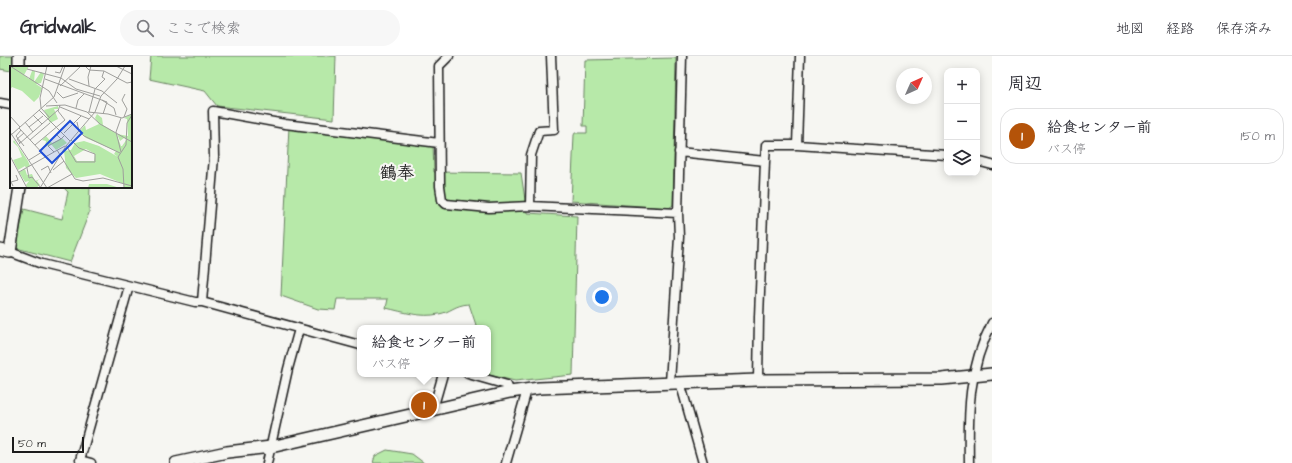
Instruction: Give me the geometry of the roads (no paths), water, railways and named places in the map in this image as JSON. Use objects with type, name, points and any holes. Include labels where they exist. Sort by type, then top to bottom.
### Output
[{"type":"street","points":[[449,56],[439,66],[440,186],[442,200],[446,204],[489,208],[530,206],[678,213]]},
{"type":"street","points":[[530,206],[531,155],[539,131],[554,130],[550,56]]},
{"type":"street","points":[[682,56],[675,383],[703,463]]},
{"type":"street","points":[[797,145],[800,56]]},
{"type":"street","points":[[0,103],[10,105]]},
{"type":"street","points":[[202,302],[214,157],[213,111],[286,124],[439,143]]},
{"type":"street","points":[[758,380],[758,317],[766,145],[797,145],[944,155]]},
{"type":"street","points":[[679,152],[765,161]]},
{"type":"street","points":[[980,162],[992,165]]},
{"type":"street","points":[[20,188],[5,251],[42,264],[195,302],[202,302],[357,344]]},
{"type":"street","points":[[91,463],[80,460],[129,286]]},
{"type":"street","points":[[969,463],[968,428],[972,377],[984,339],[992,323]]},
{"type":"street","points":[[267,463],[288,369],[299,329]]},
{"type":"street","points":[[176,463],[227,452],[271,447],[510,392],[562,386],[758,380],[896,380],[972,377],[992,374]]},
{"type":"street","points":[[437,409],[435,402],[442,377]]},
{"type":"street","points":[[479,377],[507,385],[510,392]]},
{"type":"street","points":[[506,463],[527,390]]},
{"type":"place","name":"給食センター前","points":[[424,405]]},
{"type":"district","name":"鶴奉","points":[[397,172]]}]
